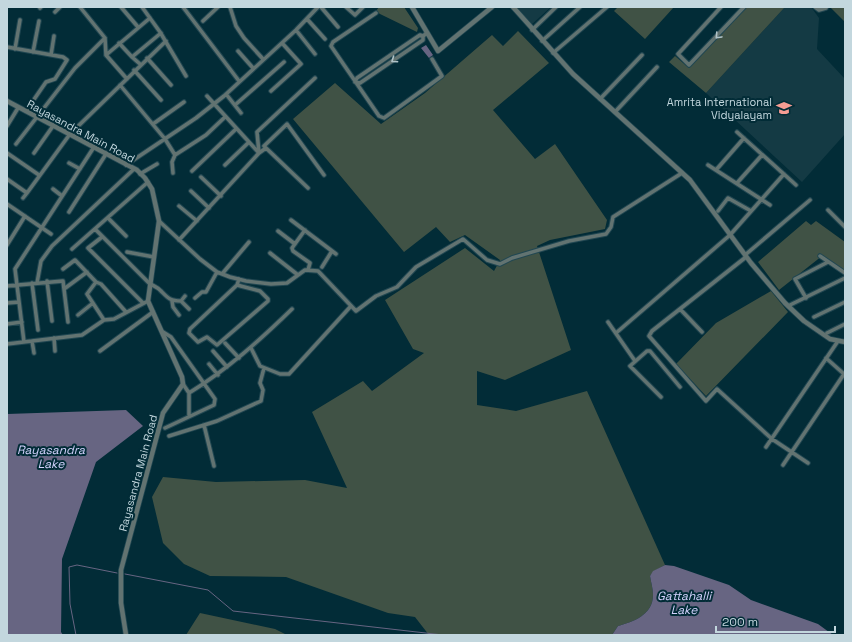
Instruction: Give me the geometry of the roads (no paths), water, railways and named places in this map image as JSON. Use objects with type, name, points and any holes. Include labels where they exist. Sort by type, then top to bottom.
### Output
[{"type":"street","points":[[56,12],[60,7]]},
{"type":"street","points":[[80,7],[105,38],[106,55],[126,78]]},
{"type":"street","points":[[121,7],[138,27]]},
{"type":"street","points":[[142,7],[166,41],[186,76]]},
{"type":"street","points":[[183,7],[239,81]]},
{"type":"street","points":[[203,21],[218,7]]},
{"type":"street","points":[[230,7],[240,32],[263,59]]},
{"type":"street","points":[[126,165],[196,118],[226,94],[296,30],[318,7]]},
{"type":"street","points":[[321,7],[338,27]]},
{"type":"street","points":[[346,7],[354,15],[363,7]]},
{"type":"street","points":[[412,7],[425,35],[438,51],[492,7]]},
{"type":"street","points":[[513,7],[553,53],[600,99],[693,184],[745,256],[788,306],[804,321],[830,339],[845,342]]},
{"type":"street","points":[[532,30],[556,7]]},
{"type":"street","points":[[542,42],[580,7]]},
{"type":"street","points":[[553,53],[607,7]]},
{"type":"street","points":[[721,7],[678,54],[689,65],[744,7]]},
{"type":"street","points":[[815,7],[819,10],[826,8]]},
{"type":"street","points":[[376,13],[334,42],[331,46],[379,116],[384,118],[442,76],[432,59]]},
{"type":"street","points":[[106,55],[150,18]]},
{"type":"street","points":[[307,19],[325,39]]},
{"type":"street","points":[[15,49],[20,20]]},
{"type":"street","points":[[33,52],[39,21]]},
{"type":"street","points":[[296,30],[315,54]]},
{"type":"street","points":[[132,57],[160,33]]},
{"type":"street","points":[[355,82],[360,83],[423,40],[425,35]]},
{"type":"street","points":[[51,55],[54,36]]},
{"type":"street","points":[[16,144],[75,68],[105,38]]},
{"type":"street","points":[[23,198],[38,175],[70,134],[140,64],[166,41]]},
{"type":"street","points":[[119,43],[140,64]]},
{"type":"street","points":[[271,91],[301,64],[282,43]]},
{"type":"street","points":[[7,48],[65,58],[67,63],[55,79],[46,82],[26,111]]},
{"type":"street","points":[[238,51],[253,68]]},
{"type":"street","points":[[600,99],[642,55]]},
{"type":"street","points":[[147,58],[171,85]]},
{"type":"street","points":[[235,105],[284,62]]},
{"type":"street","points":[[615,112],[657,67]]},
{"type":"street","points":[[134,70],[161,100]]},
{"type":"street","points":[[259,153],[257,132],[316,78]]},
{"type":"street","points":[[120,85],[165,139],[175,155]]},
{"type":"street","points":[[226,94],[241,113]]},
{"type":"street","points":[[207,96],[248,143],[259,153]]},
{"type":"street","name":"Rayasandra Main Road","points":[[7,101],[134,169],[148,182],[152,189],[159,221],[146,302],[163,332],[183,384],[162,413],[121,570],[121,603],[126,635]]},
{"type":"street","points":[[153,124],[184,102]]},
{"type":"street","points":[[7,126],[18,108]]},
{"type":"street","points":[[173,173],[172,162],[175,155],[203,138],[226,118]]},
{"type":"street","points":[[266,148],[264,146],[287,124],[324,175]]},
{"type":"street","points":[[34,153],[52,126]]},
{"type":"street","points":[[192,171],[236,129]]},
{"type":"street","points":[[737,132],[796,185]]},
{"type":"street","points":[[716,170],[744,138]]},
{"type":"street","points":[[225,165],[248,143]]},
{"type":"street","points":[[24,342],[15,269],[94,147]]},
{"type":"street","points":[[179,240],[259,153],[266,148]]},
{"type":"street","points":[[266,148],[308,188]]},
{"type":"street","points":[[7,153],[38,175]]},
{"type":"street","points":[[69,212],[106,154]]},
{"type":"street","points":[[737,183],[762,155]]},
{"type":"street","points":[[69,163],[80,168]]},
{"type":"street","points":[[140,174],[157,164]]},
{"type":"street","points":[[708,165],[770,205]]},
{"type":"street","points":[[36,283],[41,261],[52,246],[134,169]]},
{"type":"street","points":[[159,221],[217,272],[239,279],[261,283],[287,282],[305,270],[318,271],[323,274],[351,306],[358,310],[376,296],[397,287],[416,267],[463,239],[487,260],[500,264],[512,258],[569,241],[606,234],[611,227],[613,217],[682,173]]},
{"type":"street","points":[[616,333],[730,235],[784,174]]},
{"type":"street","points":[[201,177],[221,196]]},
{"type":"street","points":[[7,179],[26,193]]},
{"type":"street","points":[[72,249],[148,182]]},
{"type":"street","points":[[53,189],[62,196]]},
{"type":"street","points":[[191,191],[209,208]]},
{"type":"street","points":[[718,211],[728,198],[751,211]]},
{"type":"street","points":[[808,462],[772,439],[717,389],[706,401],[649,336],[652,331],[745,256],[810,200]]},
{"type":"street","points":[[8,206],[51,234]]},
{"type":"street","points":[[178,206],[196,221]]},
{"type":"street","points":[[828,210],[845,227]]},
{"type":"street","points":[[7,245],[25,216]]},
{"type":"street","points":[[108,218],[126,236]]},
{"type":"street","points":[[292,220],[336,254]]},
{"type":"street","points":[[95,229],[149,283],[159,289],[172,301],[181,301],[189,309]]},
{"type":"street","points":[[305,230],[292,248],[293,251],[310,263],[308,270]]},
{"type":"street","points":[[278,231],[295,244]]},
{"type":"street","points":[[7,344],[82,335],[104,320],[114,319],[146,302],[88,248],[102,237]]},
{"type":"street","points":[[222,274],[249,242]]},
{"type":"street","points":[[322,267],[332,251]]},
{"type":"street","points":[[127,252],[154,257]]},
{"type":"street","points":[[270,253],[298,275]]},
{"type":"street","points":[[820,256],[845,273]]},
{"type":"street","points":[[63,269],[75,260],[96,282],[101,284],[126,312]]},
{"type":"street","points":[[806,298],[795,280],[828,262]]},
{"type":"street","points":[[64,289],[87,272]]},
{"type":"street","points":[[195,298],[202,292],[206,292],[217,272]]},
{"type":"street","points":[[788,306],[845,278]]},
{"type":"street","points":[[237,285],[260,291],[268,299],[268,301],[216,346],[207,338],[198,342],[189,333],[190,329],[237,285],[239,279]]},
{"type":"street","points":[[7,286],[62,281],[68,322]]},
{"type":"street","points":[[47,282],[52,320]]},
{"type":"street","points":[[96,282],[87,294],[104,320]]},
{"type":"street","points":[[32,283],[38,330]]},
{"type":"street","points":[[260,291],[261,283]]},
{"type":"street","points":[[181,301],[185,296]]},
{"type":"street","points":[[172,301],[173,307],[179,315]]},
{"type":"street","points":[[7,303],[19,302]]},
{"type":"street","points":[[814,317],[845,302]]},
{"type":"street","points":[[78,315],[93,304]]},
{"type":"street","points":[[251,348],[260,366],[286,375],[289,374],[330,332],[351,306]]},
{"type":"street","points":[[169,310],[173,307]]},
{"type":"street","points":[[189,393],[218,375],[239,358],[292,309]]},
{"type":"street","points":[[680,309],[702,332]]},
{"type":"street","points":[[100,351],[153,312]]},
{"type":"street","points":[[7,324],[22,322]]},
{"type":"street","points":[[608,322],[634,361]]},
{"type":"street","points":[[827,332],[845,324]]},
{"type":"street","points":[[163,332],[171,337],[212,394],[215,403],[165,428]]},
{"type":"street","points":[[54,338],[55,351]]},
{"type":"street","points":[[32,341],[34,353]]},
{"type":"street","points":[[766,447],[838,341]]},
{"type":"street","points":[[225,343],[239,358]]},
{"type":"street","points":[[213,350],[227,367]]},
{"type":"street","points":[[661,398],[630,366],[634,361],[650,351],[680,387]]},
{"type":"street","points":[[783,466],[843,379],[844,374],[826,358]]},
{"type":"street","points":[[209,364],[218,375]]},
{"type":"street","points":[[168,436],[204,425],[261,401],[263,390],[260,383],[264,368]]},
{"type":"street","points":[[183,384],[189,393],[189,415]]},
{"type":"street","points":[[204,425],[214,466]]},
{"type":"water","points":[[426,45],[433,55],[429,58],[421,48]]},
{"type":"water","name":"Rayasandra Lake","points":[[126,410],[143,426],[96,462],[62,559],[61,632],[63,635],[7,635],[7,414]]},
{"type":"water","name":"Gattahalli Lake","points":[[665,565],[674,566],[729,585],[751,600],[818,624],[833,635],[612,635],[618,626],[636,620],[650,608],[653,595],[650,576],[653,571]]},
{"type":"waterway","points":[[76,635],[70,604],[69,567],[77,565],[117,573]]},
{"type":"waterway","points":[[125,574],[208,590],[233,611],[443,635]]},
{"type":"place","name":"Amrita International Vidyalayam","points":[[784,108]]}]
